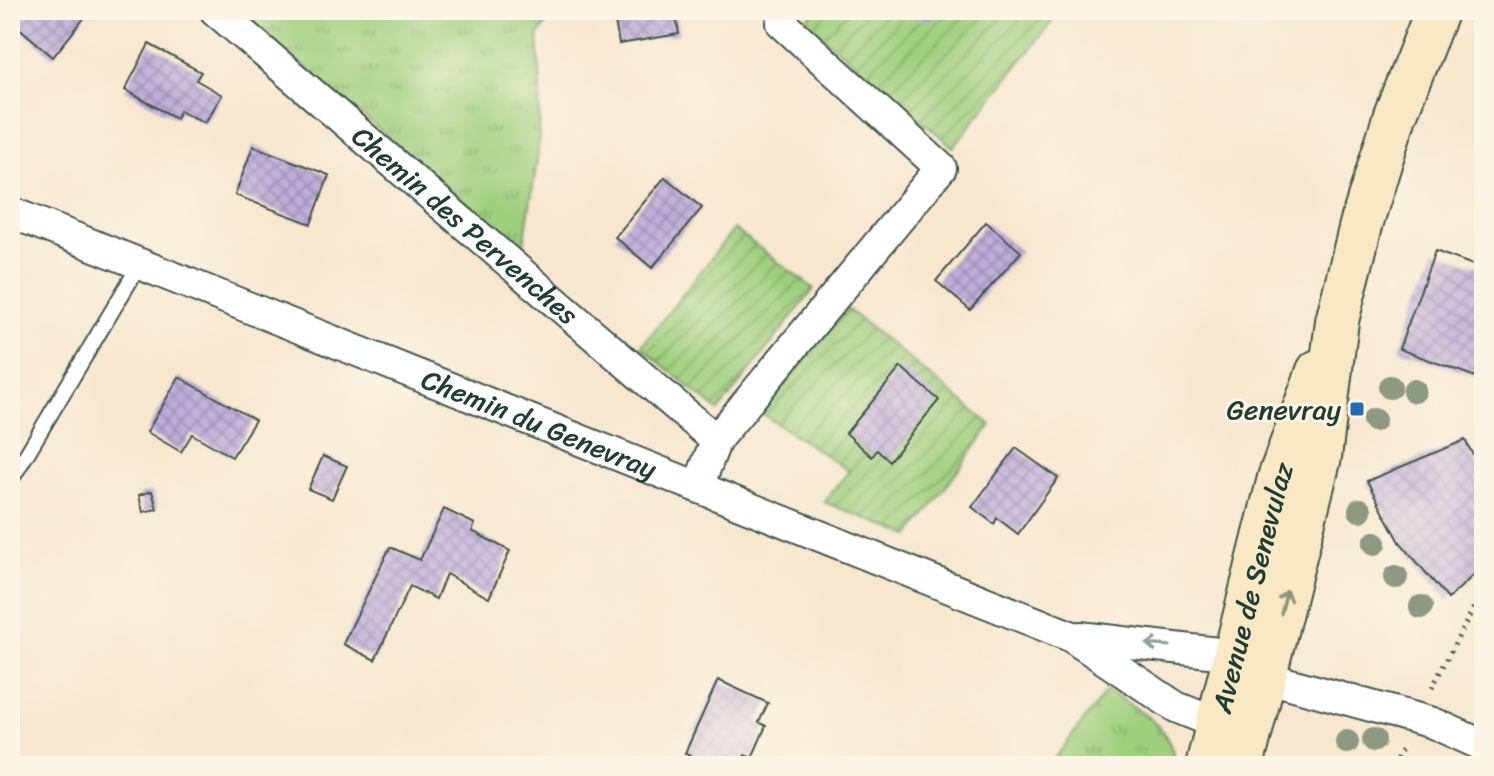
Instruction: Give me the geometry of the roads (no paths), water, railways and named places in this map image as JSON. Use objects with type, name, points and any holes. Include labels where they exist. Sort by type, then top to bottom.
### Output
[{"type":"main road","name":"Avenue de Senevulaz","points":[[1207,766],[1237,741],[1250,666],[1325,436],[1337,321],[1377,170],[1437,10]]},
{"type":"street","name":"Chemin des Pervenches","points":[[215,10],[716,440]]},
{"type":"street","points":[[698,487],[716,440],[941,168],[782,23]]},
{"type":"street","name":"Chemin du Genevray","points":[[10,212],[1070,636],[1176,707],[1237,741]]},
{"type":"street","name":"Chemin du Genevray","points":[[1070,636],[1250,666],[1433,723],[1484,746]]},
{"type":"lane","points":[[10,482],[140,264]]},
{"type":"place","name":"Genevray","points":[[1357,409]]}]
